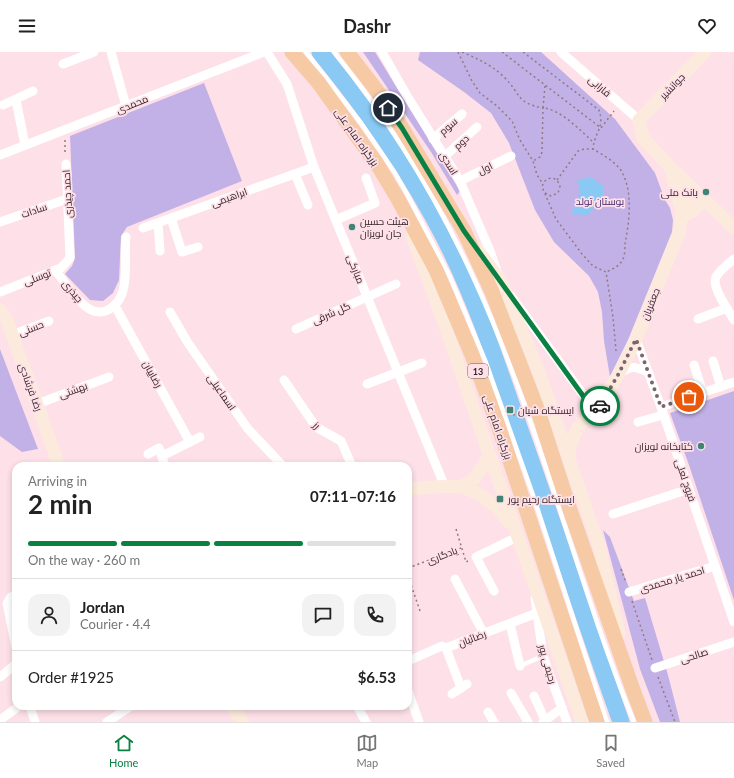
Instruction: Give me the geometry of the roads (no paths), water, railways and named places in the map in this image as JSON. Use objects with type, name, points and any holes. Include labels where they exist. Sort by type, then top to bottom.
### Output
[{"type":"highway","name":"بزرگراه امام علی","points":[[292,52],[318,82],[377,164],[398,199],[436,270],[472,355],[498,425],[597,722]]},
{"type":"highway","points":[[347,52],[375,88],[402,128],[464,231],[492,292],[538,411],[551,455],[645,722]]},
{"type":"main road","name":"جوانشیر","points":[[639,120],[704,52]]},
{"type":"main road","points":[[639,120],[643,138],[670,167],[734,228]]},
{"type":"main road","points":[[670,167],[682,214]]},
{"type":"main road","points":[[682,214],[683,208],[696,196],[701,197]]},
{"type":"main road","points":[[398,199],[438,308],[582,722]]},
{"type":"main road","name":"جعفریان","points":[[569,460],[569,448],[578,427],[599,407],[618,375],[636,339],[679,233],[682,214]]},
{"type":"main road","points":[[464,231],[501,281],[552,407],[598,546],[633,690]]},
{"type":"main road","name":"رضا فرشادی","points":[[0,310],[7,320],[58,462]]},
{"type":"main road","points":[[552,407],[558,416],[564,421],[578,427]]},
{"type":"main road","points":[[462,487],[475,478],[489,456]]},
{"type":"main road","points":[[412,489],[462,487],[482,497],[497,507],[517,537]]},
{"type":"main road","points":[[234,710],[243,722]]},
{"type":"street","points":[[63,64],[94,52]]},
{"type":"street","points":[[111,52],[126,106]]},
{"type":"street","name":"محمدی","points":[[0,155],[264,52]]},
{"type":"street","name":"مبارکی","points":[[267,52],[287,84],[314,167],[445,487]]},
{"type":"street","name":"اسدی","points":[[382,52],[388,66],[460,181],[490,251],[501,281],[594,411]]},
{"type":"street","name":"فارابی","points":[[561,52],[639,120]]},
{"type":"street","points":[[3,105],[33,91]]},
{"type":"street","points":[[16,100],[25,145]]},
{"type":"street","name":"سوم","points":[[434,139],[462,114]]},
{"type":"street","name":"دوم","points":[[445,156],[477,127]]},
{"type":"street","name":"اول","points":[[460,181],[511,156]]},
{"type":"street","name":"احمد چیذری","points":[[66,164],[70,258]]},
{"type":"street","name":"ابراهیمی","points":[[143,228],[314,167]]},
{"type":"street","points":[[295,174],[308,205]]},
{"type":"street","points":[[336,220],[375,203],[366,178]]},
{"type":"street","name":"سادات","points":[[0,222],[68,199]]},
{"type":"street","points":[[172,218],[182,252],[198,247]]},
{"type":"street","points":[[158,223],[160,251]]},
{"type":"street","points":[[115,306],[124,288],[126,276],[126,237]]},
{"type":"street","name":"توسلی","points":[[0,292],[61,268],[70,258]]},
{"type":"street","points":[[734,259],[716,277],[715,283],[718,292],[734,320]]},
{"type":"street","name":"چیذری","points":[[55,270],[85,306],[95,311],[108,311],[115,306]]},
{"type":"street","name":"گل شرقی","points":[[296,329],[396,284]]},
{"type":"street","name":"رضاییان","points":[[115,306],[190,442]]},
{"type":"street","points":[[698,319],[727,308]]},
{"type":"street","name":"اسماعیلی","points":[[170,312],[197,356],[248,429],[279,462]]},
{"type":"street","name":"حسنی","points":[[12,335],[49,320]]},
{"type":"street","name":"فیوج لعلی","points":[[636,339],[734,622]]},
{"type":"street","points":[[713,361],[721,387]]},
{"type":"street","points":[[367,384],[399,373],[422,362]]},
{"type":"street","points":[[694,365],[703,393]]},
{"type":"street","points":[[618,375],[626,369],[633,367],[640,368],[649,374]]},
{"type":"street","name":"بهشتی","points":[[37,404],[109,377]]},
{"type":"street","name":"رز","points":[[284,380],[316,427],[341,441],[350,462]]},
{"type":"street","points":[[638,422],[703,393],[734,382]]},
{"type":"street","points":[[162,456],[200,437]]},
{"type":"street","points":[[148,454],[159,448],[164,462]]},
{"type":"street","points":[[613,514],[689,490]]},
{"type":"street","points":[[494,591],[476,557],[517,537]]},
{"type":"street","name":"احمد یار محمدی","points":[[629,592],[715,566]]},
{"type":"street","points":[[455,578],[484,634]]},
{"type":"street","name":"رحیمی پور","points":[[532,581],[543,656],[567,722]]},
{"type":"street","points":[[12,597],[7,603],[12,627]]},
{"type":"street","name":"رضائیان","points":[[412,659],[442,646],[446,648],[537,614]]},
{"type":"street","points":[[510,624],[520,666]]},
{"type":"street","name":"صالحی","points":[[655,668],[734,642]]},
{"type":"street","points":[[446,648],[464,686],[452,694]]},
{"type":"street","points":[[0,677],[12,667]]},
{"type":"street","points":[[511,693],[528,722]]},
{"type":"street","points":[[534,696],[544,721],[562,708]]},
{"type":"street","points":[[412,702],[419,722]]},
{"type":"street","points":[[0,720],[14,710]]},
{"type":"street","points":[[31,710],[35,722]]},
{"type":"street","points":[[107,722],[125,710]]},
{"type":"street","points":[[362,710],[366,722]]},
{"type":"street","points":[[488,712],[494,722]]},
{"type":"lane","points":[[306,52],[361,123],[395,173],[450,277],[485,360],[533,495],[607,722]]},
{"type":"lane","points":[[334,52],[386,123],[438,205],[474,279],[510,367],[601,632],[634,722]]},
{"type":"lane","points":[[520,666],[543,656]]},
{"type":"water","points":[[591,177],[603,186],[603,195],[588,215],[571,214],[580,195],[578,180]]},
{"type":"waterway","points":[[320,52],[354,95],[402,165],[431,213],[466,283],[494,355],[621,722]]},
{"type":"place","name":"بانک ملی","points":[[706,192]]},
{"type":"place","name":"هیئت حسین جان لویزان","points":[[352,227]]},
{"type":"place","name":"ایستگاه شیان","points":[[510,410]]},
{"type":"place","name":"کتابخانه لویزان","points":[[701,446]]},
{"type":"place","name":"ایستگاه رحیم پور","points":[[500,499]]},
{"type":"park label","name":"بوستان تولد","points":[[600,201]]}]
